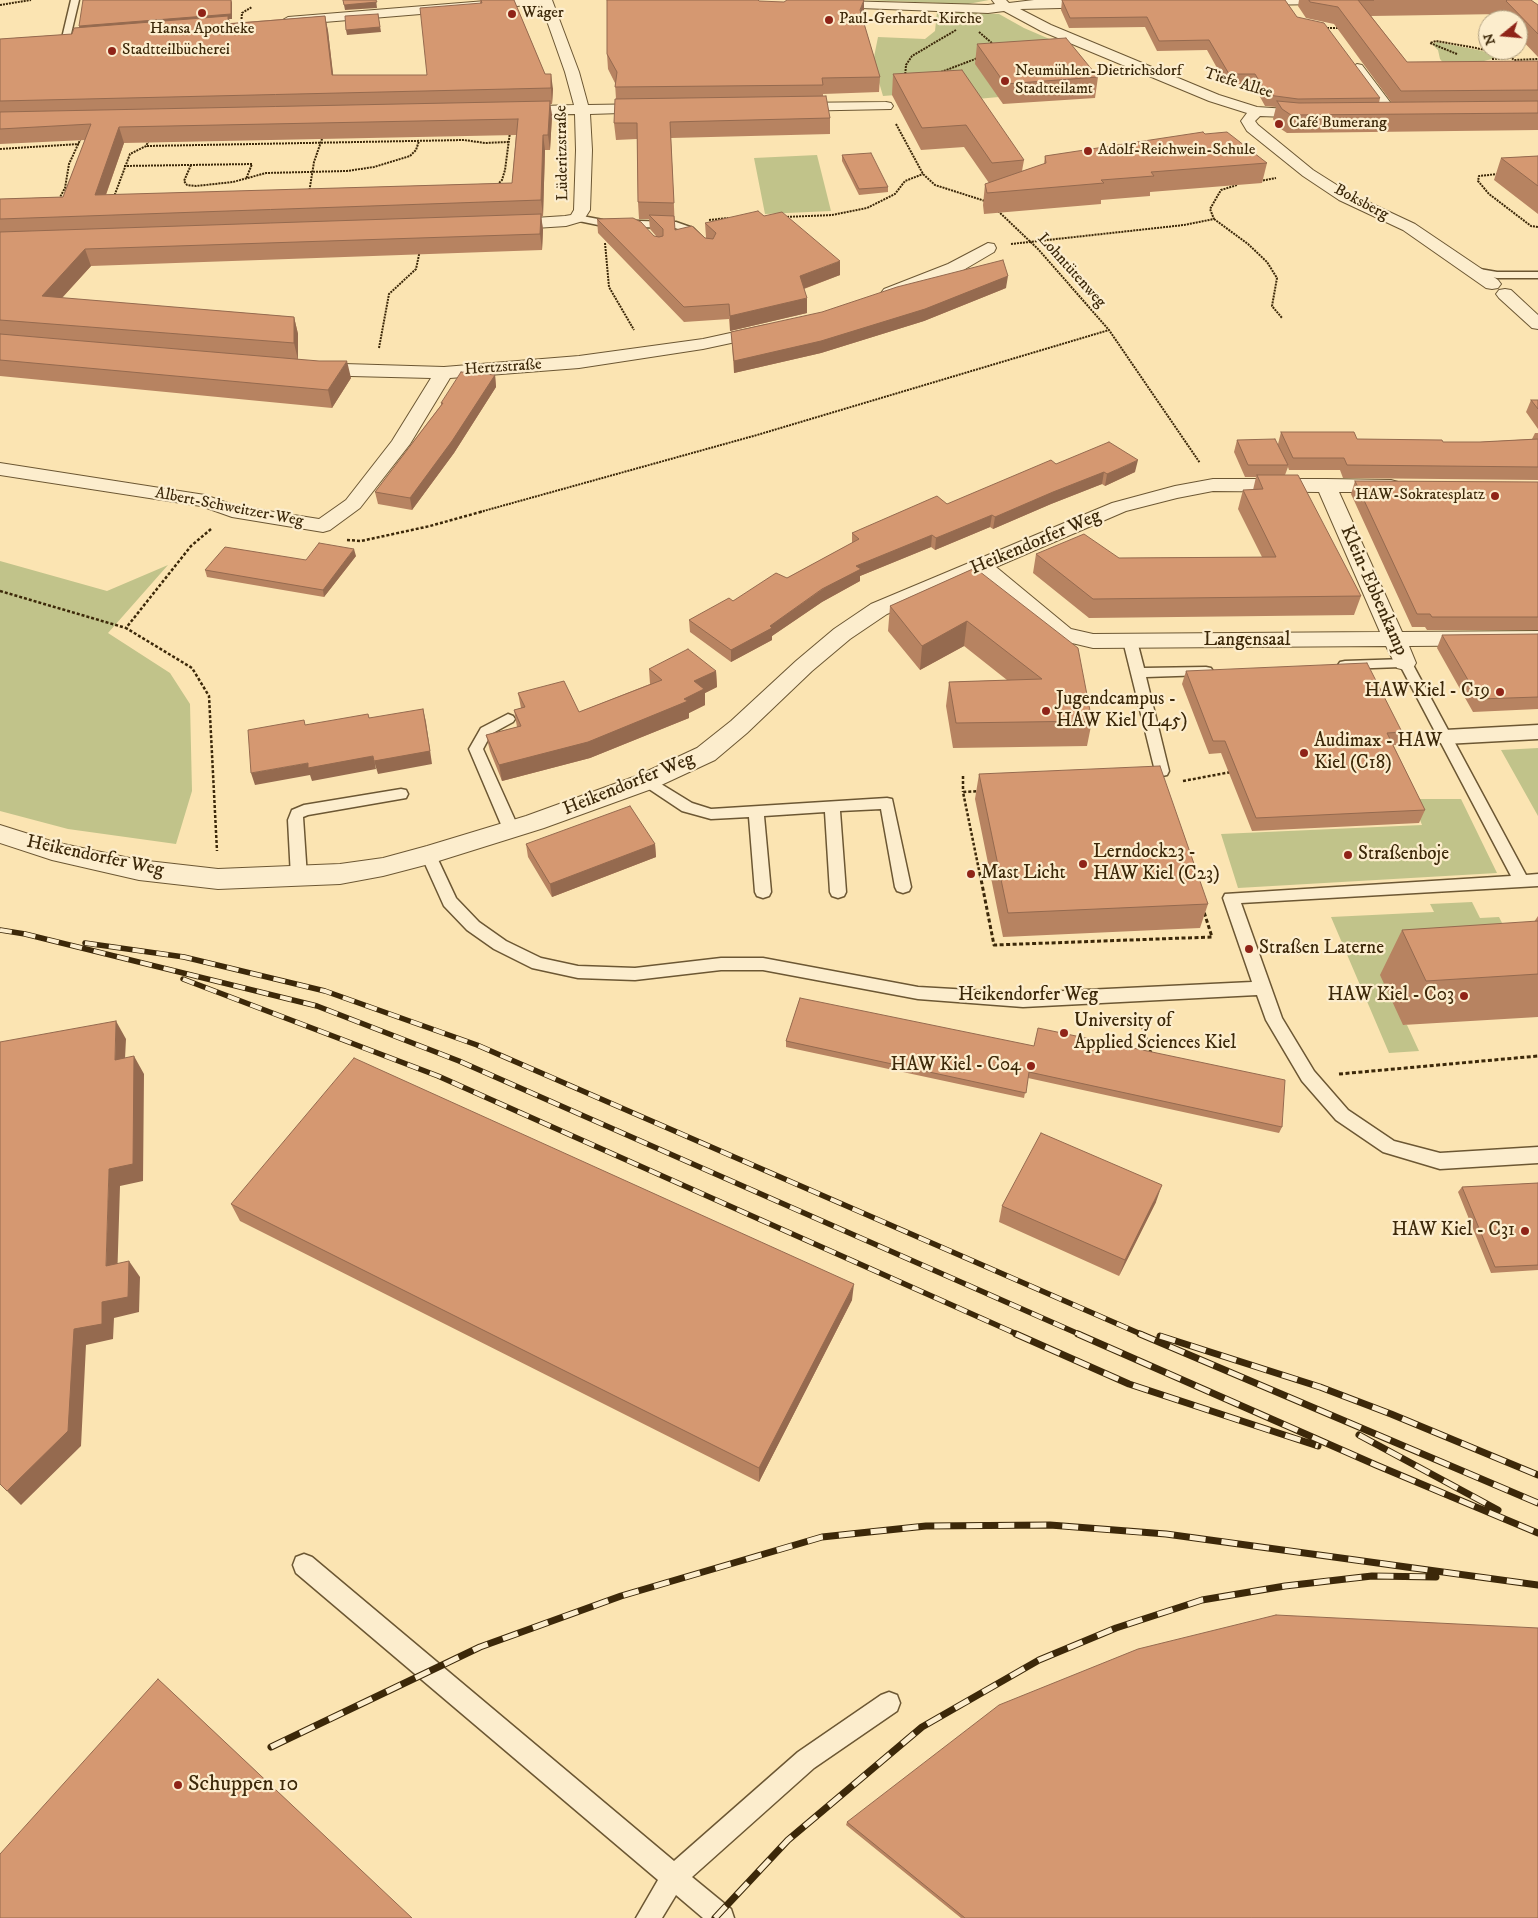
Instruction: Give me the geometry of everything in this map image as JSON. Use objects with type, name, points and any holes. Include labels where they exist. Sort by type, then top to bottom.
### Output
[{"type":"street","points":[[241,25],[546,0]]},
{"type":"street","name":"Lüderitzstraße","points":[[546,0],[572,72],[582,109],[584,150],[582,210],[577,218]]},
{"type":"street","points":[[810,0],[835,3],[974,8],[1002,4],[1113,3]]},
{"type":"street","points":[[1237,1],[1326,0]]},
{"type":"street","points":[[1285,1],[1295,16]]},
{"type":"street","name":"Tiefe Allee","points":[[1002,4],[1054,32],[1214,98],[1256,111],[1295,115],[1322,114]]},
{"type":"street","points":[[1349,58],[1388,112]]},
{"type":"street","points":[[778,107],[886,106]]},
{"type":"street","points":[[494,112],[670,108]]},
{"type":"street","name":"Boksberg","points":[[1256,111],[1248,121],[1252,128],[1308,173],[1346,197],[1409,228],[1437,245],[1498,289],[1538,324]]},
{"type":"street","points":[[484,225],[554,223],[577,218]]},
{"type":"street","points":[[876,298],[954,268],[988,248]]},
{"type":"street","name":"Hertzstraße","points":[[293,368],[368,372],[444,372],[579,362],[647,354],[703,344],[782,326]]},
{"type":"street","name":"Albert-Schweitzer-Weg","points":[[0,469],[205,501],[232,511],[324,526],[353,504],[400,444],[444,372]]},
{"type":"street","name":"Heikendorfer Weg","points":[[0,834],[52,851],[139,870],[218,879],[340,874],[429,855],[511,829],[648,781],[706,754],[739,727],[804,666],[842,634],[879,610],[1119,507],[1175,492],[1213,485],[1415,486]]},
{"type":"street","name":"Klein-Ebbenkamp","points":[[1326,485],[1405,662]]},
{"type":"street","name":"Langensaal","points":[[982,566],[1063,634],[1093,641],[1395,641],[1538,638]]},
{"type":"street","points":[[1445,737],[1538,732]]},
{"type":"lane","points":[[66,38],[75,0]]},
{"type":"lane","points":[[577,218],[603,223],[676,225],[690,230],[710,249]]},
{"type":"lane","points":[[631,224],[646,234]]},
{"type":"lane","points":[[1474,271],[1497,274],[1538,275]]},
{"type":"lane","points":[[1130,641],[1162,771]]},
{"type":"lane","points":[[1334,666],[1405,662]]},
{"type":"lane","name":"Klein-Ebbenkamp","points":[[1405,662],[1521,881]]},
{"type":"lane","points":[[1138,673],[1217,670]]},
{"type":"lane","points":[[508,719],[486,731],[476,750],[511,829]]},
{"type":"lane","points":[[648,781],[687,807],[711,814],[887,803],[903,887]]},
{"type":"lane","points":[[299,877],[295,820],[297,814],[304,810],[401,794]]},
{"type":"lane","points":[[832,806],[838,892]]},
{"type":"lane","points":[[756,812],[763,892]]},
{"type":"lane","name":"Heikendorfer Weg","points":[[429,855],[450,902],[473,926],[500,945],[538,964],[570,970],[636,974],[721,964],[763,964],[947,996],[1023,1000],[1263,988]]},
{"type":"lane","points":[[1538,880],[1231,898],[1274,1020],[1308,1076],[1342,1115],[1389,1147],[1440,1161],[1538,1155]]},
{"type":"lane","points":[[304,1565],[722,1918]]},
{"type":"lane","points":[[648,1918],[674,1878],[806,1760],[889,1703]]},
{"type":"path","points":[[0,6],[31,0]]},
{"type":"path","points":[[241,25],[242,13],[252,7]]},
{"type":"path","points":[[974,8],[966,21],[950,34],[912,56],[906,65],[904,93],[886,106],[923,174],[935,185],[989,202]]},
{"type":"path","points":[[966,21],[995,46]]},
{"type":"path","points":[[1457,54],[1430,43],[1436,40],[1478,48]]},
{"type":"path","points":[[936,75],[982,57]]},
{"type":"path","points":[[1528,60],[1538,60]]},
{"type":"path","points":[[1534,60],[1538,64]]},
{"type":"path","points":[[497,186],[502,180],[505,170],[514,111]]},
{"type":"path","points":[[307,200],[314,173],[314,162],[324,134]]},
{"type":"path","points":[[56,203],[65,188],[69,164],[82,136]]},
{"type":"path","points":[[146,146],[150,139]]},
{"type":"path","points":[[120,203],[116,199],[115,194],[124,166],[130,154],[146,146],[420,140],[508,142]]},
{"type":"path","points":[[192,165],[184,181],[188,185],[215,185],[246,180],[266,173],[347,172],[410,156],[416,150],[420,140]]},
{"type":"path","points":[[0,149],[79,144]]},
{"type":"path","points":[[124,166],[252,164],[246,180]]},
{"type":"path","points":[[1260,181],[1308,173]]},
{"type":"path","points":[[782,217],[832,215],[867,208],[895,194],[905,181],[923,174]]},
{"type":"path","points":[[1501,174],[1479,176],[1478,181],[1489,194],[1531,226],[1538,227]]},
{"type":"path","points":[[1240,184],[1221,190],[1210,209],[1214,219],[1241,238],[1267,262],[1277,278],[1272,306],[1282,318]]},
{"type":"path","name":"Lohntütenweg","points":[[996,209],[1031,242],[1109,330],[1191,448],[1213,485]]},
{"type":"path","points":[[690,230],[702,226],[703,221],[736,218]]},
{"type":"path","points":[[988,248],[1184,225],[1214,219]]},
{"type":"path","points":[[603,223],[609,287],[647,354]]},
{"type":"path","points":[[368,372],[379,350],[389,294],[416,269],[422,244]]},
{"type":"path","points":[[324,526],[334,540],[361,541],[430,526],[756,435],[1109,330]]},
{"type":"path","points":[[126,628],[191,546],[232,511]]},
{"type":"path","points":[[0,590],[126,628],[192,668],[209,696],[218,879]]},
{"type":"path","points":[[1180,781],[1235,771]]},
{"type":"path","points":[[963,776],[962,792],[994,945],[1212,937],[1203,909]]},
{"type":"path","points":[[962,792],[981,791]]},
{"type":"path","points":[[1191,872],[1188,863],[1231,898]]},
{"type":"path","points":[[1133,994],[1154,1059]]},
{"type":"path","points":[[1151,1053],[1160,1055]]},
{"type":"path","points":[[1308,1076],[1538,1056]]},
{"type":"green space","points":[[862,0],[989,0],[968,4]]},
{"type":"green space","points":[[937,12],[999,14],[1024,28],[1061,44],[998,62],[975,63],[999,97],[966,100],[960,90],[883,96],[873,62],[878,37],[925,39],[935,31]]},
{"type":"green space","points":[[1437,42],[1478,50],[1478,60],[1488,60],[1446,66],[1440,59],[1438,50],[1432,44]]},
{"type":"green space","points":[[817,155],[831,211],[765,214],[754,158]]},
{"type":"green space","points":[[0,561],[107,591],[168,565],[108,633],[170,673],[190,704],[192,791],[176,844],[68,829],[0,811]]},
{"type":"green space","points":[[1538,748],[1538,816],[1501,750]]},
{"type":"green space","points":[[1412,799],[1461,799],[1497,873],[1238,888],[1221,834],[1422,825]]},
{"type":"green space","points":[[1472,902],[1480,918],[1499,917],[1524,966],[1403,1025],[1407,1025],[1419,1051],[1389,1053],[1331,917],[1434,912],[1430,904]]},
{"type":"building","points":[[83,0],[231,0],[231,14],[79,26]]},
{"type":"building","points":[[343,0],[376,0],[377,2],[344,5]]},
{"type":"building","points":[[481,0],[514,0],[545,74],[551,74],[551,88],[0,101],[0,39],[72,34],[74,28],[228,16],[228,24],[325,16],[332,75],[427,75],[420,8],[482,3]]},
{"type":"building","points":[[607,0],[758,0],[784,2],[787,0],[864,0],[860,10],[880,77],[822,78],[823,85],[615,87],[617,72],[607,54]]},
{"type":"building","points":[[1062,0],[1285,0],[1297,17],[1324,23],[1380,98],[1298,99],[1268,95],[1255,74],[1229,74],[1209,40],[1159,41],[1147,17],[1070,18]]},
{"type":"building","points":[[1309,0],[1358,0],[1407,62],[1538,61],[1538,90],[1401,91],[1338,7],[1310,2]]},
{"type":"building","points":[[1531,0],[1538,5],[1538,34],[1528,24],[1528,10],[1515,10],[1506,1]]},
{"type":"building","points":[[378,14],[380,27],[346,30],[345,16]]},
{"type":"building","points":[[1066,38],[1098,77],[1005,84],[977,44]]},
{"type":"building","points":[[962,70],[1024,160],[992,163],[966,125],[922,128],[893,74]]},
{"type":"building","points":[[826,96],[830,118],[670,122],[674,203],[638,202],[637,123],[614,123],[615,99]]},
{"type":"building","points":[[550,101],[548,135],[543,135],[541,200],[0,219],[0,199],[63,197],[91,124],[0,129],[0,112]],"holes":[[[518,119],[512,183],[95,195],[119,127]]]},
{"type":"building","points":[[1277,101],[1299,103],[1538,101],[1538,113],[1291,115],[1282,109]]},
{"type":"building","points":[[1203,132],[1205,134],[1227,132],[1267,163],[1151,172],[1154,176],[1101,180],[1104,183],[987,193],[985,184],[1046,163],[1045,156]]},
{"type":"building","points":[[871,153],[888,187],[859,189],[842,155]]},
{"type":"building","points":[[1538,156],[1538,186],[1501,158]]},
{"type":"building","points":[[758,211],[764,216],[782,212],[840,261],[800,276],[807,298],[730,316],[729,304],[684,307],[597,219],[633,218],[641,222],[654,236],[659,237],[663,236],[663,229],[649,215],[674,216],[675,230],[692,226],[705,238],[713,239],[716,233],[705,223]]},
{"type":"building","points":[[541,214],[540,234],[85,249],[42,296],[294,317],[294,343],[0,320],[0,232]]},
{"type":"building","points":[[1003,260],[1008,276],[925,309],[821,341],[734,361],[731,332],[822,312],[897,287]]},
{"type":"building","points":[[0,334],[319,361],[347,361],[328,390],[0,360]]},
{"type":"building","points":[[461,372],[495,375],[452,441],[410,498],[375,492],[443,403],[441,403]]},
{"type":"building","points":[[1531,400],[1538,400],[1538,409]]},
{"type":"building","points":[[1281,432],[1354,432],[1357,439],[1442,440],[1443,442],[1538,439],[1538,467],[1347,465],[1344,458],[1293,458]]},
{"type":"building","points":[[1275,439],[1288,465],[1248,465],[1237,440]]},
{"type":"building","points":[[1109,442],[1138,460],[1107,474],[1104,472],[1053,492],[995,517],[992,515],[936,538],[932,535],[856,566],[861,569],[822,589],[770,626],[772,628],[731,650],[689,620],[729,598],[733,601],[776,573],[787,578],[859,539],[852,533],[937,496],[947,504],[1051,460],[1056,464]]},
{"type":"building","points":[[1257,475],[1298,475],[1361,596],[1093,599],[1036,554],[1084,534],[1119,558],[1276,557],[1243,490],[1263,489]]},
{"type":"building","points":[[1355,481],[1538,482],[1538,617],[1432,617],[1430,614],[1417,614]]},
{"type":"building","points":[[319,543],[354,549],[323,590],[205,570],[225,547],[306,560]]},
{"type":"building","points":[[975,568],[1078,648],[1092,721],[956,723],[949,682],[1042,679],[967,621],[922,646],[890,606]]},
{"type":"building","points":[[1538,634],[1538,697],[1479,699],[1442,635]]},
{"type":"building","points":[[688,649],[716,671],[694,681],[704,689],[684,699],[688,701],[588,742],[499,765],[486,735],[521,726],[514,710],[525,707],[518,693],[564,681],[579,712],[662,680],[649,669]]},
{"type":"building","name":"Audimax - HAW Kiel (C18)","points":[[1367,663],[1402,732],[1387,733],[1425,810],[1256,818],[1225,741],[1213,741],[1186,671]]},
{"type":"building","points":[[423,709],[430,751],[374,761],[373,756],[308,768],[308,763],[251,773],[248,730],[304,720],[305,725],[368,714],[369,718]]},
{"type":"building","name":"Lerndock23 - HAW Kiel (C23)","points":[[1160,766],[1208,904],[1008,913],[979,774]]},
{"type":"building","points":[[630,806],[655,844],[550,884],[526,844]]},
{"type":"building","points":[[1538,921],[1538,974],[1426,981],[1402,930]]},
{"type":"building","name":"HAW Kiel - C04","points":[[800,998],[1034,1046],[1038,1028],[1285,1080],[1282,1127],[1029,1072],[1026,1093],[786,1041]]},
{"type":"building","points":[[116,1021],[115,1060],[134,1056],[133,1164],[109,1169],[106,1266],[129,1261],[128,1297],[102,1302],[102,1324],[74,1329],[68,1431],[7,1491],[0,1484],[0,1042]]},
{"type":"building","points":[[354,1058],[854,1284],[759,1468],[231,1204]]},
{"type":"building","points":[[1041,1133],[1162,1185],[1125,1260],[1002,1206]]},
{"type":"building","name":"HAW Kiel - C31","points":[[1538,1183],[1538,1265],[1495,1267],[1462,1187]]},
{"type":"building","points":[[1276,1615],[1538,1628],[1538,1918],[965,1918],[847,1822],[999,1705],[1138,1649]]},
{"type":"building","name":"Schuppen 10","points":[[158,1679],[412,1918],[0,1918],[0,1854]]},
{"type":"railway","points":[[0,930],[25,934],[317,1006],[459,1061],[1081,1335]]},
{"type":"railway","points":[[85,943],[184,957],[325,991],[477,1045],[1143,1335]]},
{"type":"railway","points":[[183,979],[438,1076],[1019,1335]]},
{"type":"railway","points":[[1016,1334],[1129,1384],[1318,1446]]},
{"type":"railway","points":[[1078,1334],[1376,1465],[1538,1533]]},
{"type":"railway","points":[[1140,1334],[1538,1503]]},
{"type":"railway","points":[[1160,1336],[1320,1387],[1391,1414],[1538,1475]]},
{"type":"railway","points":[[1359,1435],[1498,1510]]},
{"type":"railway","points":[[271,1747],[480,1647],[621,1596],[822,1537],[926,1526],[1050,1525],[1166,1534],[1538,1585]]},
{"type":"railway","points":[[715,1918],[788,1840],[922,1727],[1039,1660],[1116,1628],[1202,1600],[1285,1586],[1372,1576],[1436,1577]]},
{"type":"place","name":"Hansa Apotheke","points":[[202,13]]},
{"type":"place","name":"Wäger","points":[[512,14]]},
{"type":"place","name":"Paul-Gerhardt-Kirche","points":[[829,20]]},
{"type":"place","name":"Stadtteilbücherei","points":[[112,51]]},
{"type":"place","name":"Neumühlen-Dietrichsdorf Stadtteilamt","points":[[1005,81]]},
{"type":"place","name":"Café Bumerang","points":[[1279,124]]},
{"type":"place","name":"Adolf-Reichwein-Schule","points":[[1088,151]]},
{"type":"place","name":"HAW-Sokratesplatz","points":[[1495,496]]},
{"type":"place","name":"HAW Kiel - C19","points":[[1500,692]]},
{"type":"place","name":"Jugendcampus - HAW Kiel (L45)","points":[[1046,711]]},
{"type":"place","name":"Audimax - HAW Kiel (C18)","points":[[1304,753]]},
{"type":"place","name":"Straßenboje","points":[[1348,855]]},
{"type":"place","name":"Lerndock23 - HAW Kiel (C23)","points":[[1083,864]]},
{"type":"place","name":"Mast Licht","points":[[971,874]]},
{"type":"place","name":"Straßen Laterne","points":[[1249,949]]},
{"type":"place","name":"HAW Kiel - C03","points":[[1464,996]]},
{"type":"place","name":"University of Applied Sciences Kiel","points":[[1064,1033]]},
{"type":"place","name":"HAW Kiel - C04","points":[[1031,1066]]},
{"type":"place","name":"HAW Kiel - C31","points":[[1525,1231]]},
{"type":"place","name":"Schuppen 10","points":[[178,1785]]}]
